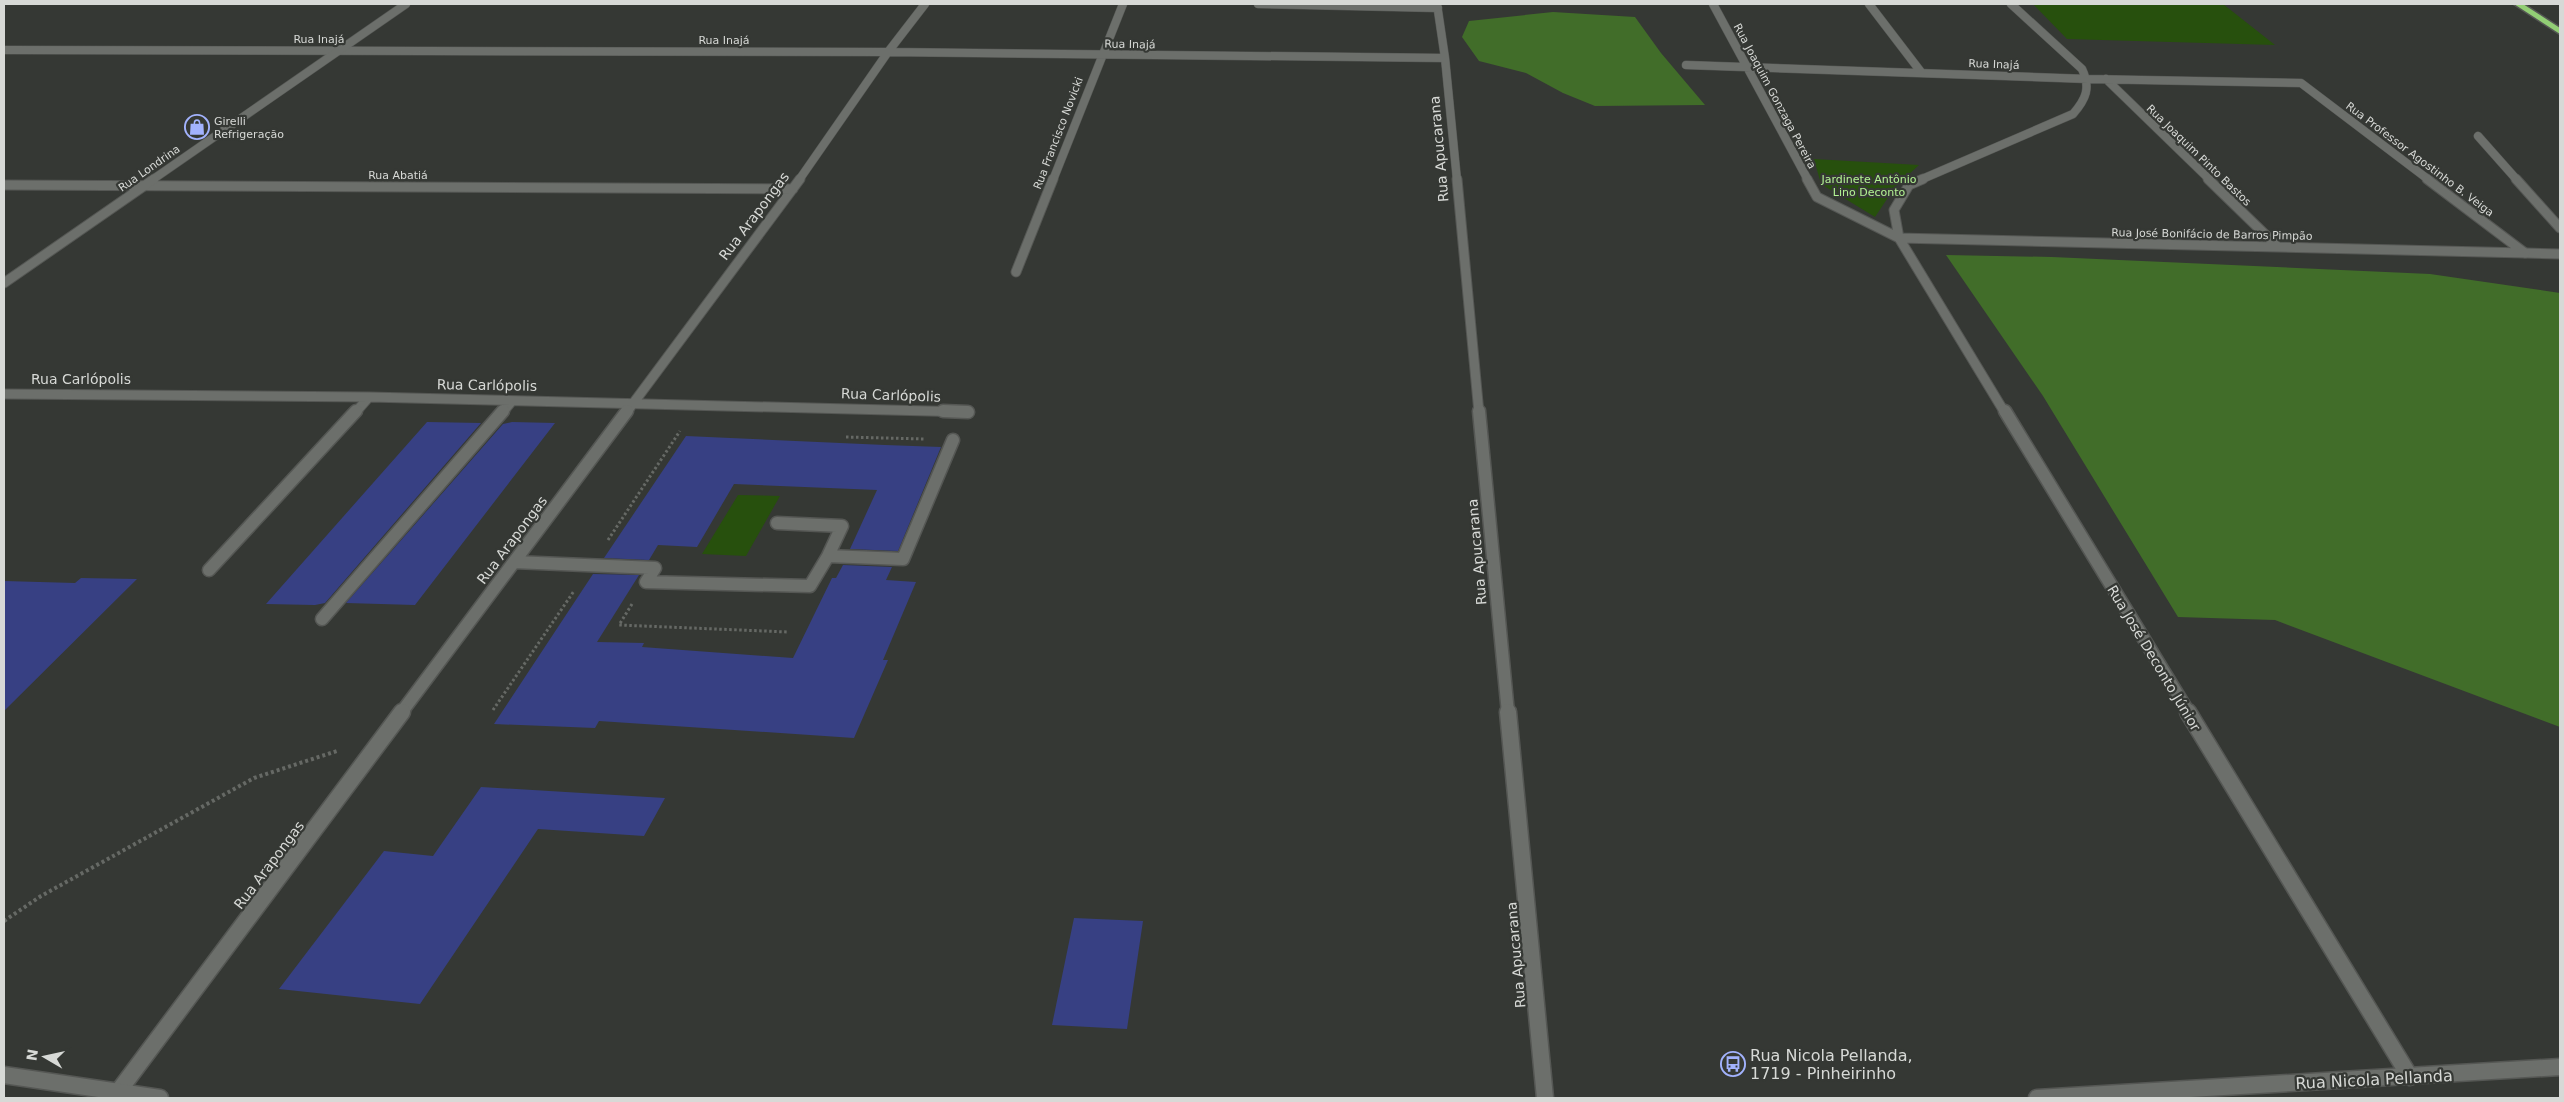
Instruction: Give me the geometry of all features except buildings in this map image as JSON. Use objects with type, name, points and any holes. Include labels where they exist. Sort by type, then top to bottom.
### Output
[{"type":"highway","points":[[2518,4],[2560,32]]},
{"type":"street","name":"Rua Londrina","points":[[4,283],[406,4]]},
{"type":"street","name":"Rua Arapongas","points":[[118,1092],[793,189],[888,52],[925,4]]},
{"type":"street","name":"Rua Francisco Novicki","points":[[1016,272],[1101,55],[1123,4]]},
{"type":"street","points":[[1258,4],[1437,6]]},
{"type":"street","name":"Rua Joaquim Gonzaga Pereira","points":[[1713,4],[1817,197],[1898,238]]},
{"type":"street","points":[[1868,4],[1921,72]]},
{"type":"street","points":[[1898,238],[1894,210],[1909,185],[2073,114],[2087,99],[2088,79],[2082,69],[2011,4]]},
{"type":"street","name":"Rua Apucarana","points":[[1437,6],[1445,58],[1544,1098]]},
{"type":"street","name":"Rua Inajá","points":[[4,50],[888,52],[1445,58]]},
{"type":"street","name":"Rua Inajá","points":[[1686,65],[2088,79],[2301,82]]},
{"type":"street","name":"Rua Joaquim Pinto Bastos","points":[[2106,79],[2277,246]]},
{"type":"street","name":"Rua Professor Agostinho B. Veiga","points":[[2301,82],[2525,253]]},
{"type":"street","points":[[2478,136],[2560,228]]},
{"type":"street","name":"Rua Abatiá","points":[[4,185],[145,184],[793,189]]},
{"type":"street","name":"Rua José Bonifácio de Barros Pimpão","points":[[1898,238],[2560,254]]},
{"type":"street","name":"Rua José Deconto Júnior","points":[[1898,238],[2410,1078]]},
{"type":"street","name":"Rua Carlópolis","points":[[4,394],[369,397],[633,402],[968,412]]},
{"type":"street","points":[[209,570],[369,397]]},
{"type":"street","points":[[322,619],[512,400]]},
{"type":"street","points":[[828,556],[903,559],[953,440]]},
{"type":"street","points":[[646,582],[810,586],[828,556],[842,526],[777,523]]},
{"type":"street","points":[[514,562],[655,568],[646,582]]},
{"type":"street","name":"Rua Nicola Pellanda","points":[[2037,1098],[2410,1078],[2560,1067]]},
{"type":"street","points":[[4,1075],[160,1098]]},
{"type":"path","points":[[493,710],[680,431],[689,431]]},
{"type":"path","points":[[836,436],[953,440]]},
{"type":"path","points":[[646,582],[619,625],[788,632]]},
{"type":"path","points":[[4,921],[41,896],[254,778],[338,750]]},
{"type":"green space","points":[[2033,4],[2223,4],[2275,45],[2067,39]]},
{"type":"green space","points":[[1553,12],[1635,17],[1661,53],[1705,105],[1595,106],[1563,93],[1526,73],[1479,61],[1462,37],[1469,21]]},
{"type":"green space","name":"Jardinete Antônio Lino Deconto","points":[[1814,159],[1919,165],[1895,187],[1875,217],[1821,184]]},
{"type":"green space","points":[[1946,255],[2052,257],[2430,274],[2560,293],[2560,727],[2275,620],[2178,617],[2043,396]]},
{"type":"green space","points":[[738,495],[780,496],[746,556],[702,554]]},
{"type":"place","name":"Girelli Refrigeração","points":[[197,127]]},
{"type":"place","name":"Rua Nicola Pellanda, 1719 - Pinheirinho","points":[[1733,1064]]}]
